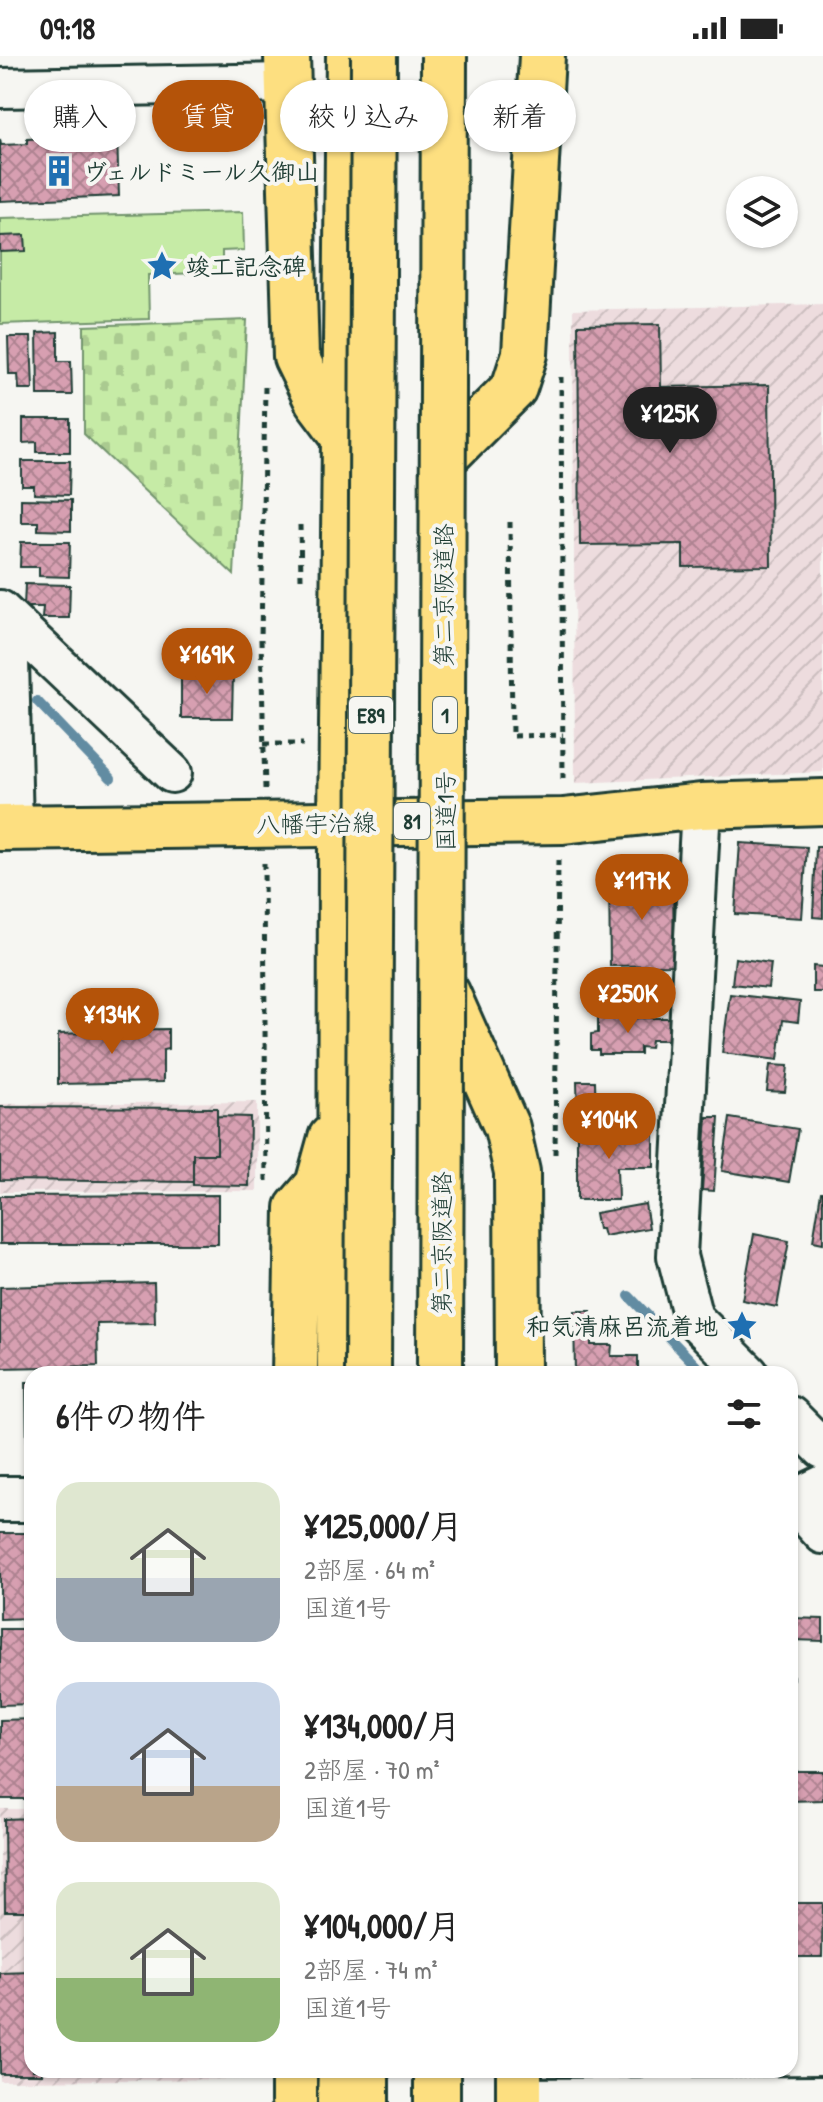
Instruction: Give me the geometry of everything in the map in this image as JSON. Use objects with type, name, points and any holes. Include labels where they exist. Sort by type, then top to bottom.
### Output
[{"type":"main road","points":[[340,1366],[341,823],[349,56]]},
{"type":"main road","name":"E89","points":[[368,1366],[374,56]]},
{"type":"main road","name":"第二京阪道路","points":[[440,1366],[444,56]]},
{"type":"main road","points":[[445,252],[454,56]]},
{"type":"main road","name":"国道1号","points":[[448,1366],[446,456],[465,56]]},
{"type":"main road","points":[[446,456],[514,388],[525,354],[542,56]]},
{"type":"main road","points":[[288,69],[296,357],[317,400],[344,436]]},
{"type":"main road","name":"八幡宇治線","points":[[7,828],[563,821],[701,806],[823,802]]},
{"type":"main road","points":[[447,993],[507,1128],[517,1172],[518,1366]]},
{"type":"main road","points":[[295,1366],[298,1208],[318,1185],[341,1104]]},
{"type":"main road","points":[[294,2078],[294,2102]]},
{"type":"main road","points":[[340,2102],[341,2078]]},
{"type":"main road","points":[[366,2078],[366,2102]]},
{"type":"main road","points":[[437,2078],[437,2102]]},
{"type":"main road","points":[[450,2078],[450,2102]]},
{"type":"street","points":[[0,88],[288,69]]},
{"type":"street","points":[[4,614],[172,773]]},
{"type":"street","points":[[4,614],[7,828]]},
{"type":"street","points":[[701,806],[677,1256],[693,1318],[741,1366]]},
{"type":"street","points":[[798,1424],[823,1449]]},
{"type":"street","points":[[802,1495],[823,1534]]},
{"type":"street","points":[[0,1499],[24,1499]]},
{"type":"street","points":[[519,2090],[823,2096]]},
{"type":"path","points":[[555,1170],[556,871],[563,821],[561,368]]},
{"type":"path","points":[[265,380],[261,640],[266,1198]]},
{"type":"path","points":[[510,522],[512,736],[563,735]]},
{"type":"path","points":[[264,744],[304,744]]},
{"type":"shaded area","points":[[823,304],[823,772],[575,783],[573,310]]},
{"type":"shaded area","points":[[257,1102],[257,1191],[0,1192],[0,1104]]},
{"type":"shaded area","points":[[0,1809],[24,1809],[24,2078],[247,2079],[0,2081]]},
{"type":"green space","points":[[243,212],[244,250],[222,251],[222,272],[148,275],[149,319],[0,324],[0,218]]},
{"type":"green space","points":[[247,320],[234,575],[84,434],[84,326]]},
{"type":"building","name":"ヴェルドミール久御山","points":[[0,139],[1,145],[24,144],[24,152],[118,152],[119,196],[0,201]]},
{"type":"building","points":[[25,235],[26,251],[0,252],[0,236]]},
{"type":"building","points":[[660,324],[661,387],[769,385],[771,566],[683,567],[683,544],[580,545],[578,325]]},
{"type":"building","points":[[58,332],[58,361],[71,361],[72,395],[38,395],[37,333]]},
{"type":"building","points":[[8,337],[31,337],[33,389],[19,389],[18,374],[9,374]]},
{"type":"building","points":[[23,419],[70,419],[70,452],[37,452],[37,442],[23,443]]},
{"type":"building","points":[[22,461],[70,461],[69,495],[34,494],[34,486],[22,486]]},
{"type":"building","points":[[21,499],[71,500],[71,531],[38,530],[38,522],[21,522]]},
{"type":"building","points":[[21,542],[70,542],[69,577],[39,576],[39,567],[20,567]]},
{"type":"building","points":[[25,584],[70,585],[69,618],[42,618],[43,607],[24,607]]},
{"type":"building","points":[[233,674],[232,718],[181,718],[181,675]]},
{"type":"building","points":[[740,843],[807,847],[802,918],[735,914]]},
{"type":"building","points":[[816,847],[823,847],[823,918],[813,917]]},
{"type":"building","points":[[673,877],[674,965],[610,966],[609,878]]},
{"type":"building","points":[[735,958],[771,963],[768,988],[732,984]]},
{"type":"building","points":[[813,966],[823,967],[823,992],[813,992]]},
{"type":"building","points":[[730,994],[800,1002],[798,1022],[783,1020],[778,1060],[722,1053]]},
{"type":"building","points":[[598,1018],[669,1018],[669,1040],[651,1040],[650,1048],[640,1047],[640,1054],[599,1054],[599,1050],[591,1050],[591,1034],[598,1033]]},
{"type":"building","points":[[168,1029],[168,1049],[163,1050],[163,1082],[58,1084],[58,1034],[87,1033],[87,1030]]},
{"type":"building","points":[[770,1065],[788,1066],[785,1092],[767,1091]]},
{"type":"building","points":[[577,1081],[595,1081],[596,1121],[578,1122]]},
{"type":"building","points":[[0,1107],[217,1108],[217,1154],[193,1154],[193,1182],[0,1180]]},
{"type":"building","points":[[217,1116],[250,1117],[249,1186],[193,1185],[193,1154],[217,1154]]},
{"type":"building","points":[[707,1117],[719,1117],[714,1191],[702,1190]]},
{"type":"building","points":[[730,1118],[798,1129],[789,1182],[722,1171]]},
{"type":"building","points":[[577,1132],[654,1132],[654,1167],[617,1167],[618,1200],[577,1200]]},
{"type":"building","points":[[823,1192],[823,1243],[813,1241]]},
{"type":"building","points":[[218,1195],[218,1244],[0,1244],[0,1196]]},
{"type":"building","points":[[645,1204],[649,1228],[604,1236],[602,1229],[598,1229],[595,1213]]},
{"type":"building","points":[[754,1234],[789,1241],[777,1307],[742,1300]]},
{"type":"building","points":[[154,1283],[155,1323],[97,1324],[98,1366],[0,1368],[0,1287]]},
{"type":"building","points":[[574,1311],[591,1311],[591,1345],[612,1345],[611,1356],[638,1356],[638,1366],[575,1366]]},
{"type":"building","points":[[0,1533],[24,1533],[24,1618],[0,1619]]},
{"type":"building","points":[[798,1618],[823,1619],[823,1641],[798,1640]]},
{"type":"building","points":[[0,1629],[24,1629],[24,1704],[0,1705]]},
{"type":"building","points":[[24,1719],[24,1799],[0,1799],[0,1720]]},
{"type":"building","points":[[798,1771],[823,1771],[823,1800],[798,1801]]},
{"type":"building","points":[[24,1818],[24,1911],[5,1911],[4,1819]]},
{"type":"building","points":[[798,1903],[823,1903],[822,1957],[798,1957]]},
{"type":"building","points":[[24,1972],[24,2074],[0,2074],[0,1973]]},
{"type":"waterway","points":[[37,701],[111,778]]},
{"type":"waterway","points":[[629,1296],[696,1366]]},
{"type":"place","name":"ヴェルドミール久御山","points":[[59,171]]},
{"type":"place","name":"竣工記念碑","points":[[162,266]]},
{"type":"place","name":"和気清麻呂流着地","points":[[742,1326]]}]
